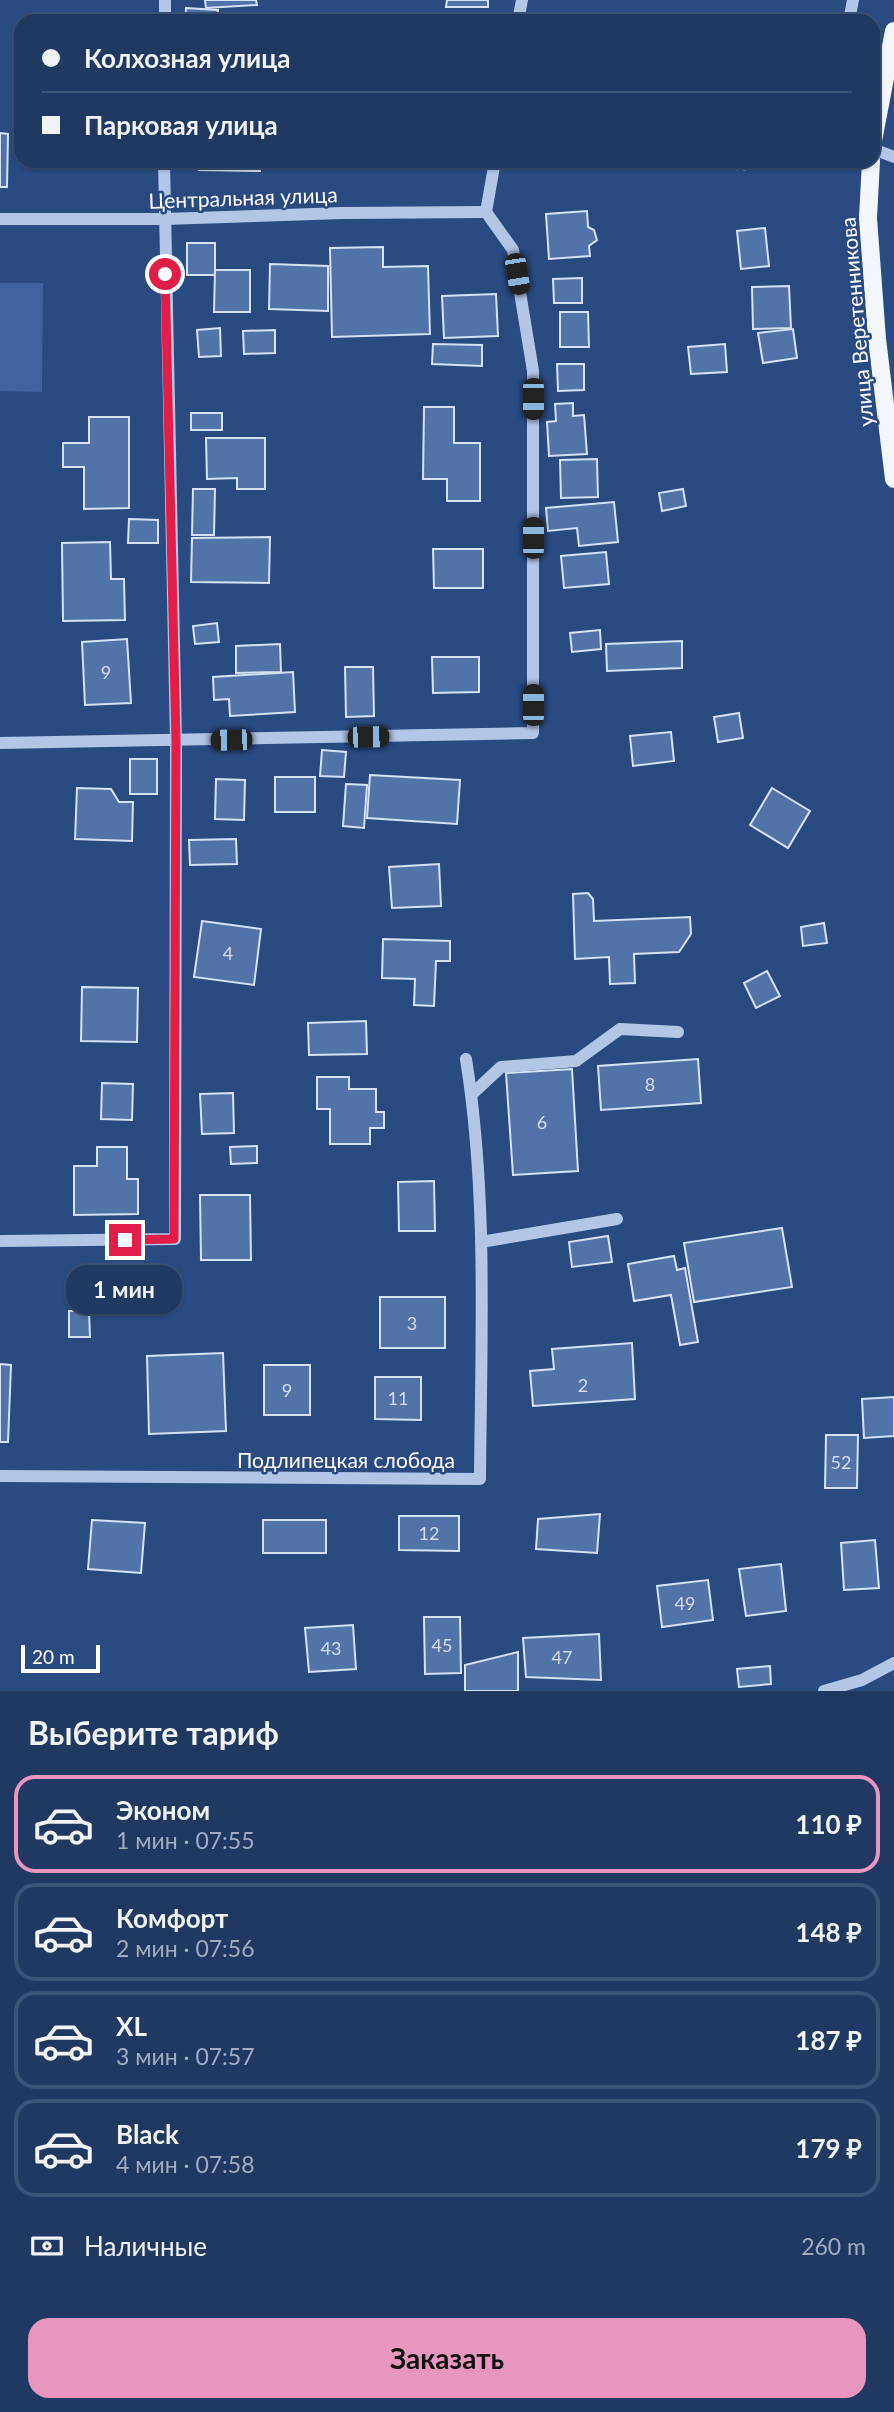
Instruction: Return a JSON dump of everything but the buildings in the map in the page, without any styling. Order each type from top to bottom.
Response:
[{"type":"main road","points":[[880,104],[894,31]]},
{"type":"main road","name":"улица Веретенникова","points":[[871,168],[868,219],[877,339],[894,479]]},
{"type":"street","points":[[0,1241],[174,1239],[176,741],[164,168]]},
{"type":"street","points":[[0,743],[533,733],[533,371],[513,250],[486,212],[494,168]]},
{"type":"street","name":"Центральная улица","points":[[0,219],[164,219],[342,213],[486,212]]},
{"type":"street","points":[[472,1094],[501,1067],[576,1061],[620,1029],[678,1032]]},
{"type":"street","name":"Подлипецкая слобода","points":[[0,1476],[480,1479],[481,1242],[472,1094],[466,1059]]},
{"type":"street","points":[[481,1242],[617,1219]]},
{"type":"street","points":[[824,1691],[862,1680],[894,1663]]},
{"type":"shaded area","points":[[0,283],[43,283],[42,392],[0,391]]},
{"type":"route","points":[[125,1240],[174,1239],[176,741],[165,274]]}]
